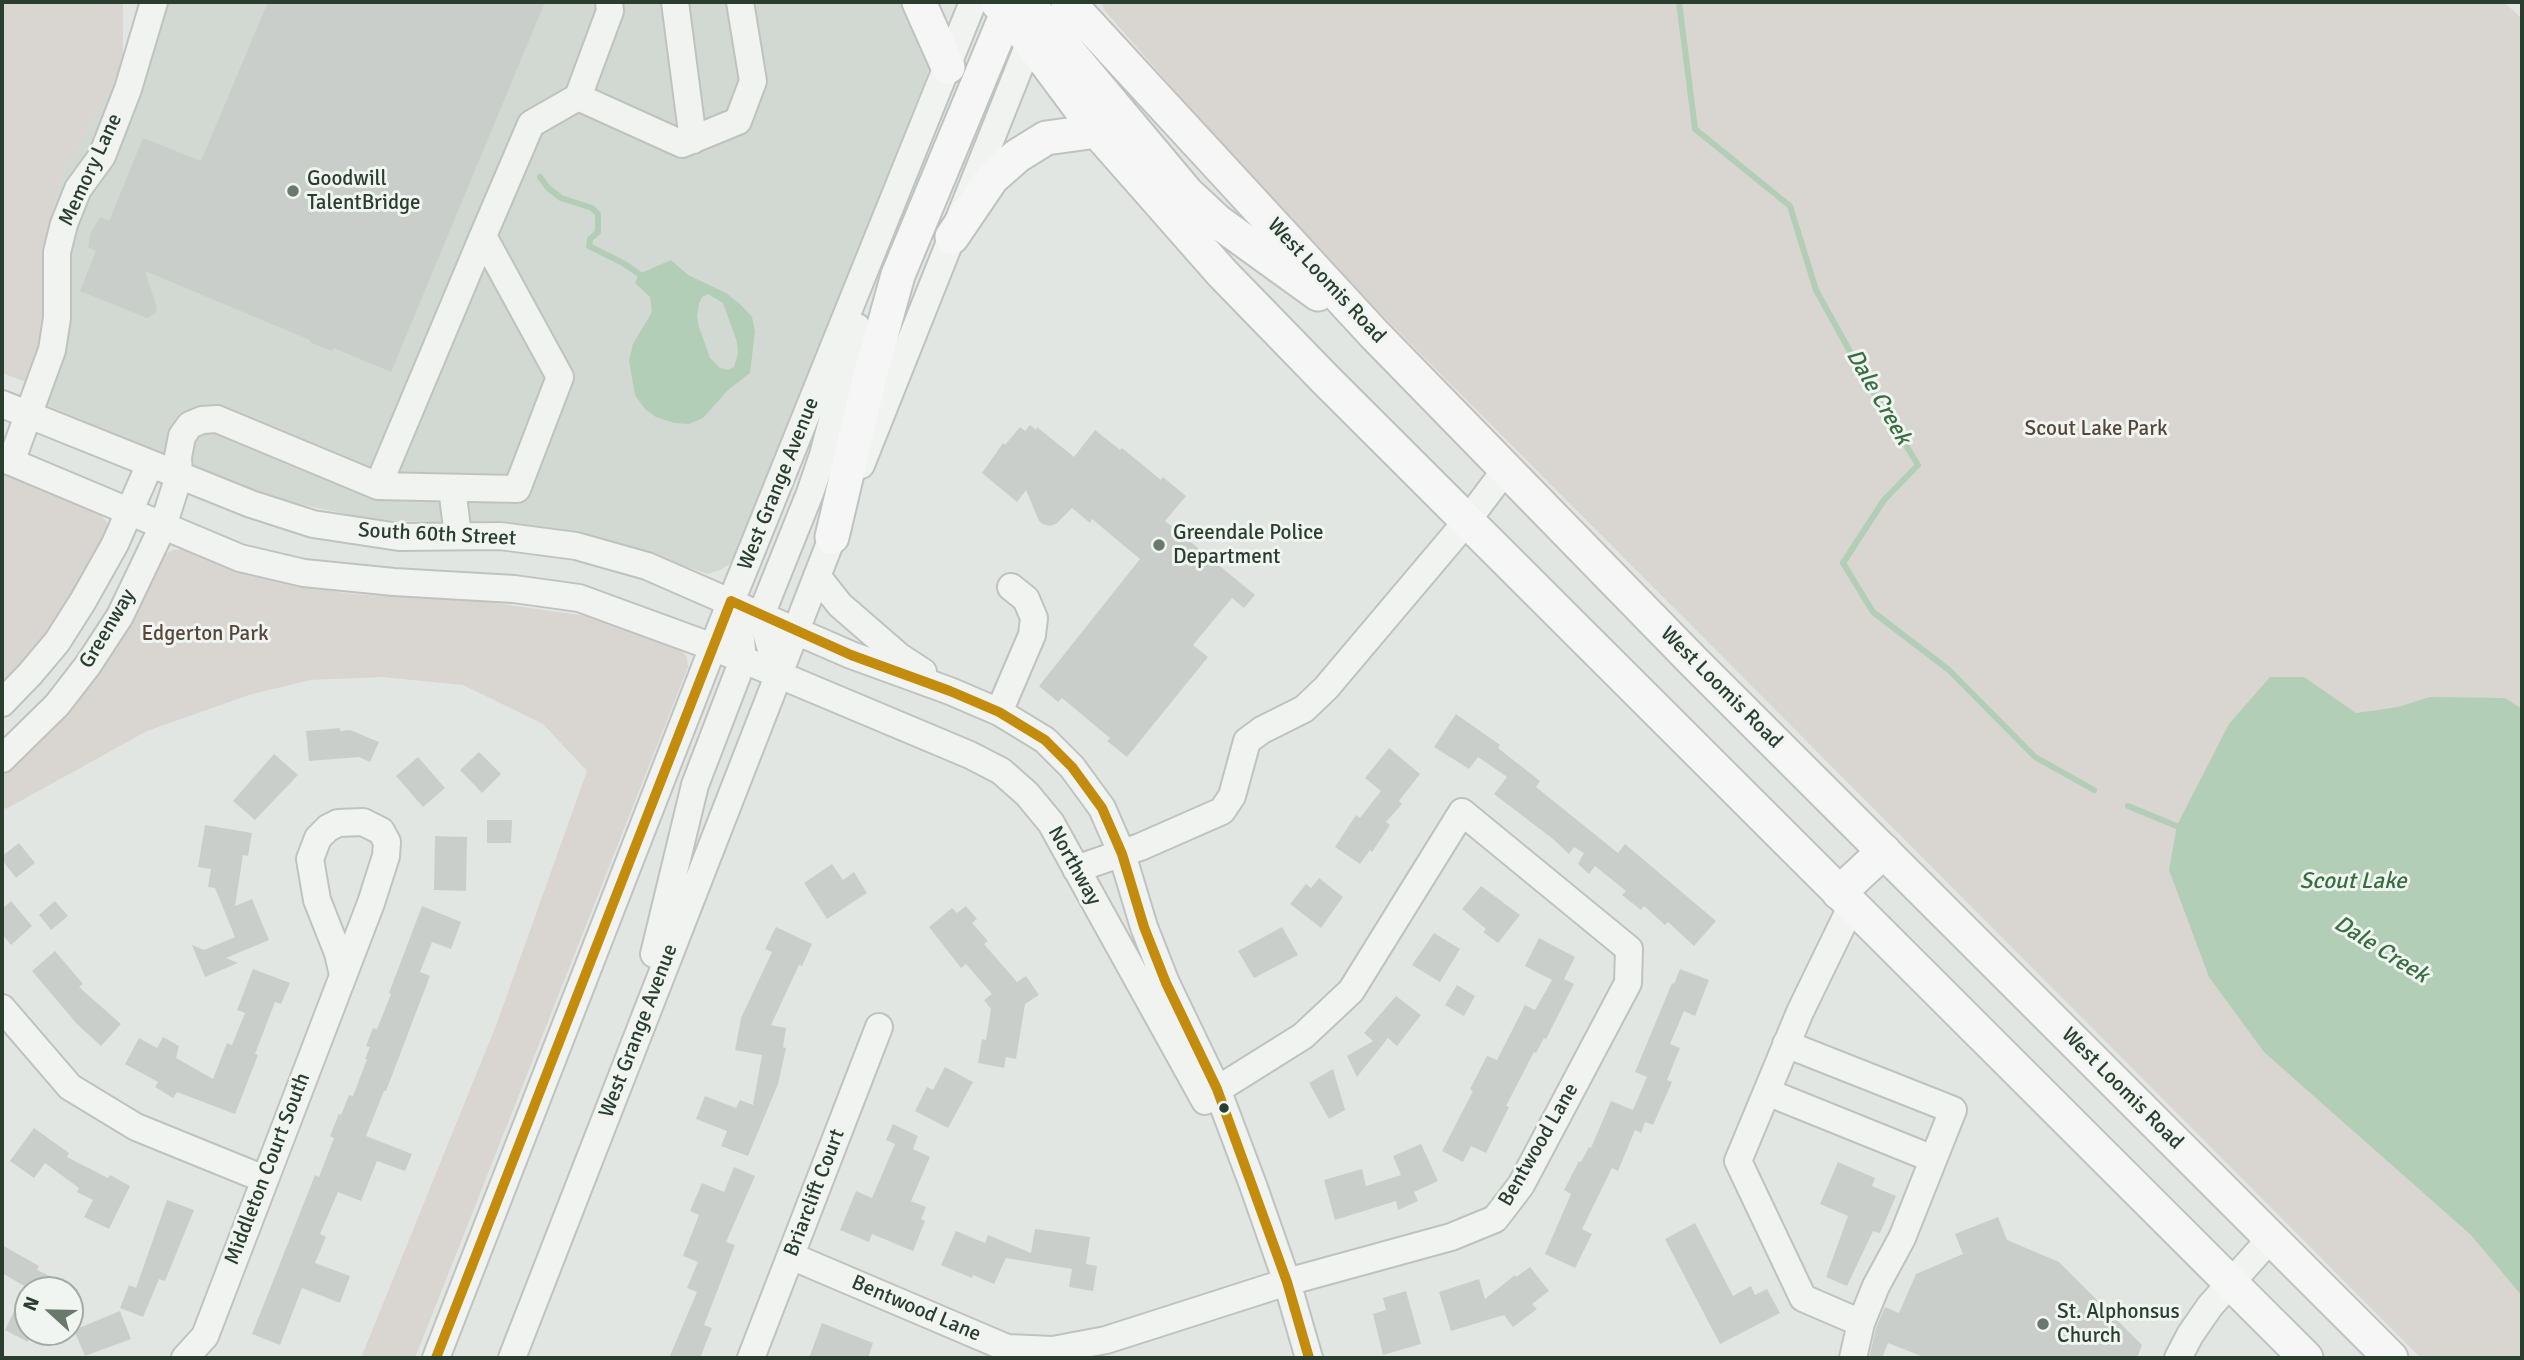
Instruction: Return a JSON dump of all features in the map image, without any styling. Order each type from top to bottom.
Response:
[{"type":"main road","points":[[919,2],[948,67]]},
{"type":"main road","points":[[1028,9],[1097,131],[1222,273],[2306,1358]]},
{"type":"main road","points":[[832,537],[898,275],[1028,9]]},
{"type":"main road","name":"West Loomis Road","points":[[1028,9],[1187,193],[1217,221],[1374,334],[1694,662],[2391,1358]]},
{"type":"main road","points":[[952,237],[992,178],[1017,156],[1046,138],[1097,131]]},
{"type":"main road","points":[[1845,899],[1884,851]]},
{"type":"street","name":"Memory Lane","points":[[6,460],[30,415],[52,350],[57,318],[57,253],[64,224],[78,189],[102,156],[128,89],[154,2]]},
{"type":"street","points":[[482,236],[560,377],[517,489],[378,486],[482,236],[531,124],[578,97],[610,11],[610,2]]},
{"type":"street","points":[[676,2],[693,140]]},
{"type":"street","points":[[578,97],[682,144],[738,121],[753,81],[740,2]]},
{"type":"street","name":"West Grange Avenue","points":[[436,1358],[731,601],[973,2]]},
{"type":"street","name":"West Grange Avenue","points":[[512,1358],[794,631],[952,237],[1028,9]]},
{"type":"street","points":[[778,674],[761,615],[823,454],[880,236]]},
{"type":"street","name":"South 60th Street","points":[[2,404],[251,504],[313,524],[399,537],[500,536],[576,545],[647,566],[794,631]]},
{"type":"street","name":"Greenway","points":[[2,759],[57,705],[88,665],[120,616],[163,526],[179,476],[178,457],[182,436],[190,425],[202,420],[217,419],[378,486]]},
{"type":"street","points":[[6,460],[240,558],[304,573],[394,582],[514,589],[579,598],[778,674]]},
{"type":"street","name":"Greenway","points":[[2,702],[57,642],[115,544],[150,464]]},
{"type":"street","points":[[1076,869],[1122,854],[1222,811],[1232,796],[1247,741],[1262,730],[1304,709],[1326,688],[1467,521],[1506,469]]},
{"type":"street","points":[[452,488],[458,536]]},
{"type":"street","points":[[817,576],[840,605],[900,657],[950,691]]},
{"type":"street","points":[[999,712],[1032,635],[1034,618],[1026,599],[1011,587]]},
{"type":"street","points":[[632,1048],[695,785],[743,660],[731,601]]},
{"type":"street","name":"Northway","points":[[794,631],[999,712],[1045,740],[1072,767],[1102,808],[1122,854],[1144,927],[1210,1094],[1253,1185],[1287,1282],[1309,1358]]},
{"type":"street","name":"Northway","points":[[778,674],[970,755],[1001,771],[1027,794],[1051,822],[1076,869],[1210,1094]]},
{"type":"street","name":"Bentwood Lane","points":[[791,1256],[1007,1348],[1109,1349],[1287,1282],[1451,1237],[1495,1219],[1521,1185],[1628,983],[1629,949],[1461,813],[1350,991],[1303,1036],[1210,1094]]},
{"type":"street","name":"Middleton Court South","points":[[185,1358],[205,1336],[343,975],[386,856],[387,842],[381,831],[363,822],[338,823],[328,828],[318,838],[310,859],[310,873],[317,900],[338,953],[343,975]]},
{"type":"street","points":[[1845,899],[1738,1161],[1803,1298],[1861,1323]]},
{"type":"street","points":[[2,1008],[70,1087],[136,1127],[264,1179]]},
{"type":"street","name":"Briarclift Court","points":[[751,1358],[880,1027]]},
{"type":"street","points":[[1786,1044],[1953,1110],[1902,1238],[1876,1286],[1861,1323],[1853,1358]]},
{"type":"street","points":[[1767,1092],[1933,1159]]},
{"type":"street","points":[[2181,1357],[2190,1335],[2210,1306],[2271,1238]]},
{"type":"shaded area","points":[[138,2],[910,2],[931,65],[733,562],[708,574],[627,547],[488,524],[373,520],[272,498],[27,397],[45,333],[42,254],[62,175],[123,64]]},
{"type":"green space","points":[[2,2],[123,2],[123,64],[62,175],[42,254],[45,333],[31,384],[2,373]]},
{"type":"green space","name":"Scout Lake Park","points":[[1100,2],[2504,2],[2522,19],[2522,1358],[2421,1358],[1375,308],[1198,117]]},
{"type":"green space","points":[[2,473],[101,515],[109,525],[106,540],[50,631],[2,687]]},
{"type":"green space","name":"Edgerton Park","points":[[185,549],[283,583],[352,594],[488,602],[586,616],[680,649],[687,657],[688,667],[415,1358],[361,1358],[497,1023],[587,771],[543,724],[463,685],[382,677],[310,680],[249,695],[147,731],[6,809],[2,804],[2,774],[55,723],[113,647],[165,554]]},
{"type":"water","points":[[671,260],[688,275],[726,293],[752,317],[755,331],[750,373],[728,390],[703,418],[689,424],[656,417],[645,409],[635,395],[629,361],[633,344],[652,312],[650,297],[635,283],[639,274]],"holes":[[[708,294],[723,303],[737,342],[738,353],[734,367],[728,370],[720,368],[710,358],[697,316],[702,297]]]},
{"type":"water","name":"Scout Lake","points":[[2270,677],[2304,677],[2356,713],[2398,707],[2430,697],[2505,698],[2522,709],[2522,1296],[2471,1235],[2264,1052],[2209,977],[2169,870],[2177,825],[2229,724]]},
{"type":"building","name":"Goodwill TalentBridge","points":[[268,2],[545,2],[391,372],[334,348],[332,351],[312,343],[145,271],[157,308],[156,313],[147,318],[80,291],[96,251],[88,247],[91,232],[100,217],[109,221],[143,138],[201,161]]},
{"type":"building","points":[[1030,425],[1036,430],[1037,427],[1074,457],[1095,430],[1161,480],[1163,477],[1186,496],[1165,521],[1255,595],[1244,608],[1232,598],[1193,645],[1208,657],[1127,757],[1107,741],[1110,738],[1062,698],[1058,702],[1039,686],[1140,559],[1092,519],[1090,523],[1072,508],[1056,524],[1043,524],[1039,521],[1026,490],[1017,502],[982,473],[1003,443],[1005,445],[1020,427],[1025,431]]},
{"type":"building","points":[[1456,714],[1500,745],[1498,748],[1540,781],[1536,787],[1618,853],[1625,844],[1716,921],[1694,946],[1668,922],[1665,925],[1644,906],[1641,910],[1622,895],[1626,891],[1595,866],[1589,874],[1578,864],[1584,853],[1574,847],[1569,854],[1494,794],[1507,777],[1478,757],[1469,769],[1434,747]]},
{"type":"building","points":[[340,728],[340,731],[350,730],[379,742],[370,762],[359,757],[309,761],[306,731]]},
{"type":"building","points":[[1389,748],[1420,774],[1399,801],[1402,804],[1386,822],[1390,825],[1372,852],[1370,850],[1360,864],[1335,847],[1356,815],[1360,818],[1381,791],[1365,778]]},
{"type":"building","points":[[479,752],[501,774],[482,793],[460,770]]},
{"type":"building","points":[[274,754],[298,775],[255,820],[233,801]]},
{"type":"building","points":[[418,757],[445,788],[423,807],[396,776]]},
{"type":"building","points":[[487,820],[512,820],[511,843],[487,843]]},
{"type":"building","points":[[205,825],[252,833],[248,856],[243,855],[235,906],[252,899],[269,940],[226,958],[238,963],[205,977],[192,945],[204,950],[235,937],[215,888],[208,887],[211,869],[198,867]]},
{"type":"building","points":[[435,836],[467,837],[466,891],[434,890]]},
{"type":"building","points":[[19,843],[35,863],[16,878],[2,860],[2,856]]},
{"type":"building","points":[[832,864],[843,880],[854,872],[867,893],[827,919],[804,883]]},
{"type":"building","points":[[1319,878],[1343,897],[1321,928],[1290,904],[1306,884],[1311,888]]},
{"type":"building","points":[[1481,886],[1520,915],[1498,943],[1483,932],[1486,929],[1462,909]]},
{"type":"building","points":[[11,901],[32,926],[11,945],[2,934],[2,909]]},
{"type":"building","points":[[55,901],[68,916],[51,930],[39,915]]},
{"type":"building","points":[[422,906],[461,922],[451,949],[432,942],[420,972],[430,976],[366,1136],[412,1154],[405,1171],[377,1161],[361,1201],[338,1192],[320,1234],[326,1237],[315,1263],[350,1276],[340,1303],[302,1288],[280,1345],[252,1334],[315,1175],[319,1177],[334,1138],[330,1136],[339,1114],[341,1115],[349,1095],[353,1096],[367,1059],[370,1047],[366,1046],[373,1028],[377,1029],[391,994],[389,993]]},
{"type":"building","points":[[966,906],[977,919],[972,923],[988,941],[984,944],[1017,982],[1026,976],[1039,995],[1025,1004],[1016,1059],[1006,1057],[1004,1068],[978,1063],[982,1039],[986,1040],[991,1009],[984,1000],[992,994],[966,964],[961,968],[929,927],[952,908],[957,913]]},
{"type":"building","points":[[776,927],[812,944],[802,966],[799,965],[771,1025],[786,1028],[783,1047],[786,1048],[778,1084],[748,1156],[721,1146],[727,1131],[696,1119],[705,1096],[736,1108],[740,1100],[753,1105],[762,1055],[735,1050],[741,1018],[772,952],[765,949]]},
{"type":"building","points":[[1282,927],[1298,955],[1254,978],[1238,951]]},
{"type":"building","points":[[1434,933],[1460,949],[1440,982],[1412,965]]},
{"type":"building","points":[[1539,938],[1575,957],[1564,979],[1574,984],[1546,1039],[1544,1038],[1536,1053],[1534,1052],[1506,1106],[1509,1107],[1486,1153],[1471,1146],[1463,1162],[1442,1151],[1473,1091],[1470,1089],[1487,1056],[1497,1060],[1525,1005],[1535,1010],[1552,980],[1525,966]]},
{"type":"building","points":[[55,951],[83,984],[79,987],[121,1024],[101,1046],[77,1024],[32,971]]},
{"type":"building","points":[[253,969],[290,983],[281,1004],[275,1002],[235,1114],[177,1092],[173,1098],[155,1087],[158,1082],[125,1064],[139,1038],[157,1048],[163,1037],[179,1046],[176,1058],[213,1079],[227,1043],[232,1045],[245,1013],[237,1010]]},
{"type":"building","points":[[1680,969],[1709,980],[1695,1016],[1684,1011],[1670,1044],[1680,1048],[1667,1080],[1672,1082],[1653,1125],[1645,1122],[1641,1133],[1635,1130],[1618,1171],[1612,1168],[1582,1229],[1592,1234],[1575,1268],[1545,1254],[1571,1194],[1564,1190],[1579,1161],[1581,1162],[1589,1147],[1591,1148],[1611,1101],[1633,1110],[1647,1077],[1635,1072]]},
{"type":"building","points":[[1457,985],[1475,996],[1464,1016],[1445,1005]]},
{"type":"building","points":[[1396,996],[1421,1015],[1397,1046],[1388,1038],[1357,1077],[1347,1056],[1373,1041],[1364,1033]]},
{"type":"building","points":[[945,1067],[973,1082],[948,1128],[915,1111],[927,1087],[933,1090]]},
{"type":"building","points":[[1333,1069],[1345,1110],[1329,1119],[1309,1083]]},
{"type":"building","points":[[893,1124],[918,1136],[913,1149],[930,1157],[911,1201],[926,1207],[921,1219],[925,1221],[913,1251],[872,1234],[869,1242],[840,1230],[856,1191],[872,1198],[895,1144],[886,1140]]},
{"type":"building","points":[[34,1128],[69,1153],[67,1157],[130,1186],[109,1229],[84,1217],[93,1200],[77,1192],[79,1188],[45,1163],[34,1178],[10,1161]]},
{"type":"building","points":[[1421,1144],[1438,1181],[1414,1192],[1418,1201],[1398,1210],[1396,1201],[1335,1220],[1324,1180],[1362,1169],[1366,1186],[1401,1175],[1393,1156]]},
{"type":"building","points":[[1838,1162],[1875,1178],[1872,1186],[1896,1196],[1881,1231],[1873,1231],[1847,1286],[1826,1277],[1848,1216],[1820,1204]]},
{"type":"building","points":[[734,1167],[755,1176],[726,1242],[735,1245],[704,1325],[712,1328],[700,1358],[669,1358],[697,1292],[687,1288],[698,1262],[683,1256],[699,1215],[690,1211],[702,1183],[724,1192]]},
{"type":"building","points":[[167,1200],[194,1210],[165,1281],[159,1279],[143,1317],[120,1308],[129,1285],[136,1288]]},
{"type":"building","points":[[1998,1217],[2007,1240],[2059,1262],[2142,1345],[2137,1358],[1926,1358],[1888,1343],[1882,1358],[1869,1358],[1876,1328],[1885,1307],[1899,1313],[1916,1274],[1963,1254],[1955,1234]]},
{"type":"building","points":[[1695,1223],[1733,1296],[1751,1286],[1755,1295],[1767,1289],[1780,1313],[1720,1344],[1665,1239]]},
{"type":"building","points":[[1035,1229],[1090,1237],[1086,1264],[1097,1266],[1093,1291],[1069,1287],[1072,1269],[1006,1258],[994,1284],[941,1265],[956,1231],[985,1243],[988,1235],[1031,1253]]},
{"type":"building","points":[[2,1245],[39,1266],[37,1270],[50,1276],[14,1276],[14,1280],[2,1273]]},
{"type":"building","points":[[1530,1267],[1549,1291],[1532,1304],[1537,1309],[1513,1327],[1504,1315],[1451,1331],[1439,1292],[1479,1279],[1485,1299],[1515,1275],[1516,1277]]},
{"type":"building","points":[[1406,1291],[1421,1344],[1383,1355],[1373,1314],[1386,1310],[1383,1298]]},
{"type":"building","points":[[120,1311],[131,1339],[85,1356],[81,1346],[84,1346],[84,1326]]},
{"type":"building","points":[[14,1312],[14,1335],[5,1330]]},
{"type":"building","points":[[822,1323],[873,1343],[868,1358],[809,1358]]},
{"type":"waterway","name":"Dale Creek","points":[[1679,2],[1695,129],[1790,206],[1816,290],[1864,377],[1918,465],[1884,500],[1843,563],[1873,612],[1949,670],[2035,757],[2094,790]]},
{"type":"waterway","points":[[540,177],[548,188],[561,198],[592,208],[598,214],[598,232],[590,239],[589,246],[639,274]]},
{"type":"waterway","name":"Dale Creek","points":[[2128,806],[2184,829]]},
{"type":"transit line","points":[[436,1358],[731,601],[851,655],[999,712],[1045,740],[1072,767],[1102,808],[1122,854],[1144,927],[1166,983],[1217,1089],[1287,1282],[1309,1358]]},
{"type":"place","name":"Goodwill TalentBridge","points":[[293,191]]},
{"type":"place","name":"Greendale Police Department","points":[[1159,545]]},
{"type":"place","name":"St. Alphonsus Church","points":[[2043,1324]]}]
